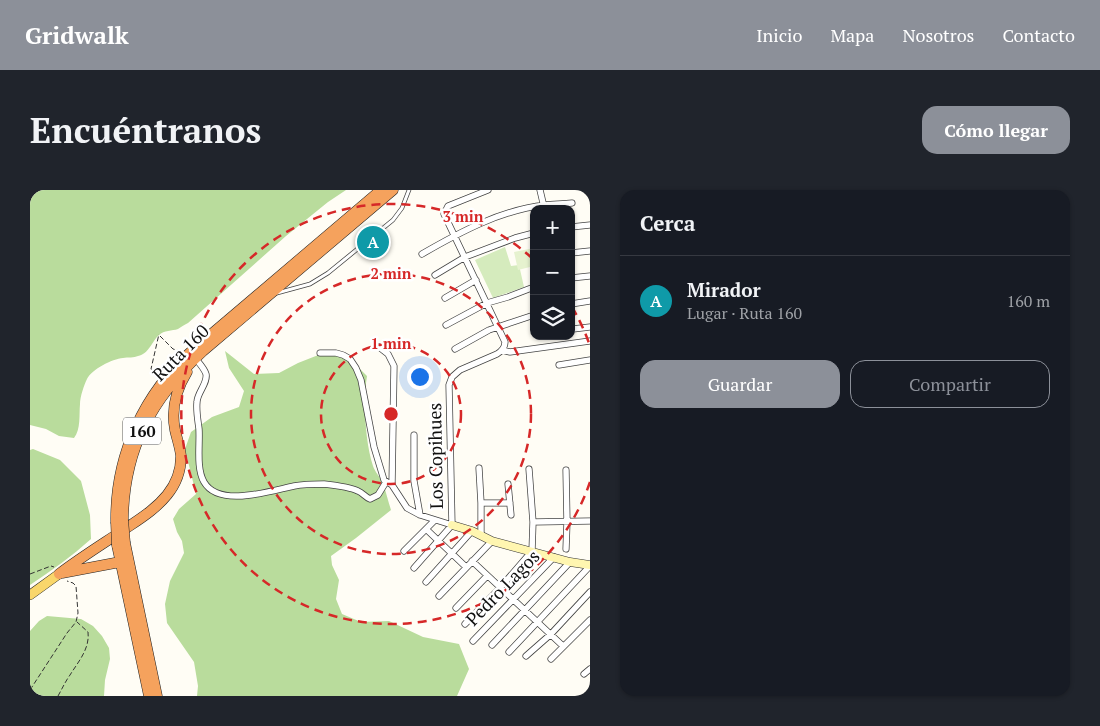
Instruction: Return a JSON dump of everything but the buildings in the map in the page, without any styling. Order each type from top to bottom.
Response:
[{"type":"highway","name":"Ruta 160","points":[[149,696],[120,562],[121,544],[116,502],[118,481],[126,449],[140,417],[162,382],[188,354],[381,190]]},
{"type":"highway","name":"Ruta 160","points":[[119,521],[128,471],[134,452],[151,412],[164,392],[195,358],[393,190]]},
{"type":"highway","points":[[62,572],[142,517],[162,501],[171,490],[178,477],[180,464],[179,446],[174,425],[175,401],[179,386],[195,358]]},
{"type":"highway","name":"Ruta 160","points":[[121,544],[157,696]]},
{"type":"highway","points":[[62,572],[120,562]]},
{"type":"main road","points":[[30,595],[62,572]]},
{"type":"street","points":[[488,190],[448,206],[444,214],[505,342],[502,350],[510,352],[590,341]]},
{"type":"street","points":[[540,190],[544,205]]},
{"type":"street","points":[[558,205],[572,203]]},
{"type":"street","points":[[422,254],[473,226],[498,217],[530,210]]},
{"type":"street","points":[[575,227],[590,226]]},
{"type":"street","points":[[435,275],[465,257],[530,234]]},
{"type":"street","points":[[575,253],[590,251]]},
{"type":"street","points":[[575,278],[590,276]]},
{"type":"street","points":[[445,298],[476,280]]},
{"type":"street","points":[[446,325],[487,303],[530,289]]},
{"type":"street","points":[[575,303],[590,301]]},
{"type":"street","points":[[455,349],[489,330],[530,316]]},
{"type":"street","points":[[575,329],[590,327]]},
{"type":"street","points":[[195,358],[206,375],[206,380],[197,402],[201,475],[212,490],[225,495],[237,496],[296,486],[324,484],[358,491],[370,499],[378,495],[389,483],[394,366],[388,354],[379,346]]},
{"type":"street","name":"Los Copihues","points":[[452,525],[449,385],[452,377],[460,370],[502,350]]},
{"type":"street","points":[[320,354],[336,353],[343,355],[350,359],[356,368],[361,380],[374,447],[382,476],[407,508],[435,520],[472,531],[492,541],[590,566]]},
{"type":"street","points":[[559,365],[590,360]]},
{"type":"street","points":[[414,435],[414,481],[420,514]]},
{"type":"street","points":[[479,468],[481,535]]},
{"type":"street","points":[[465,624],[532,551],[533,522],[529,468]]},
{"type":"street","points":[[566,470],[566,549]]},
{"type":"street","points":[[508,484],[511,515]]},
{"type":"street","points":[[481,503],[510,503]]},
{"type":"street","points":[[404,551],[435,520]]},
{"type":"street","points":[[533,522],[590,521]]},
{"type":"street","points":[[414,568],[452,525]]},
{"type":"street","points":[[426,529],[466,567]]},
{"type":"street","points":[[426,582],[472,531]]},
{"type":"street","points":[[439,596],[492,541]]},
{"type":"street","name":"Pedro Lagos","points":[[473,640],[554,557]]},
{"type":"street","points":[[472,561],[563,646]]},
{"type":"street","points":[[492,645],[570,562]]},
{"type":"street","points":[[509,652],[590,566]]},
{"type":"street","points":[[456,608],[488,576]]},
{"type":"street","points":[[526,656],[551,634],[590,592]]},
{"type":"street","points":[[551,658],[590,620]]},
{"type":"street","points":[[584,674],[590,669]]},
{"type":"lane","points":[[266,298],[310,284],[328,273],[393,220],[402,208],[409,190]]},
{"type":"path","points":[[162,382],[151,369],[159,334],[172,348],[184,351]]},
{"type":"path","points":[[30,574],[51,566],[62,572],[64,580],[76,586],[78,612],[76,622],[30,690]]},
{"type":"path","points":[[58,696],[81,660],[89,637],[88,632],[76,622]]},
{"type":"green space","points":[[30,190],[346,190],[286,236],[188,323],[178,329],[161,333],[142,355],[113,360],[93,372],[87,379],[82,391],[79,426],[74,438],[59,436],[46,429],[30,425]]},
{"type":"green space","points":[[505,247],[511,266],[519,265],[524,287],[493,298],[475,260]]},
{"type":"green space","points":[[530,249],[530,267],[518,270],[514,252]]},
{"type":"green space","points":[[331,350],[352,361],[367,376],[365,409],[368,445],[373,466],[383,483],[391,510],[331,556],[332,565],[339,580],[336,599],[342,614],[361,622],[389,621],[423,637],[459,644],[469,669],[457,696],[197,696],[198,686],[194,662],[167,623],[165,604],[170,581],[184,553],[182,541],[173,519],[179,509],[196,494],[185,449],[191,432],[212,417],[239,407],[244,391],[229,368],[225,351],[254,374],[279,373]]},
{"type":"green space","points":[[33,449],[60,460],[81,481],[90,515],[91,539],[30,585],[30,450]]},
{"type":"green space","points":[[47,616],[81,619],[93,626],[102,636],[109,648],[110,659],[105,680],[104,696],[30,696],[30,631],[39,621]]},
{"type":"place","name":"Mirador","points":[[373,242]]}]
